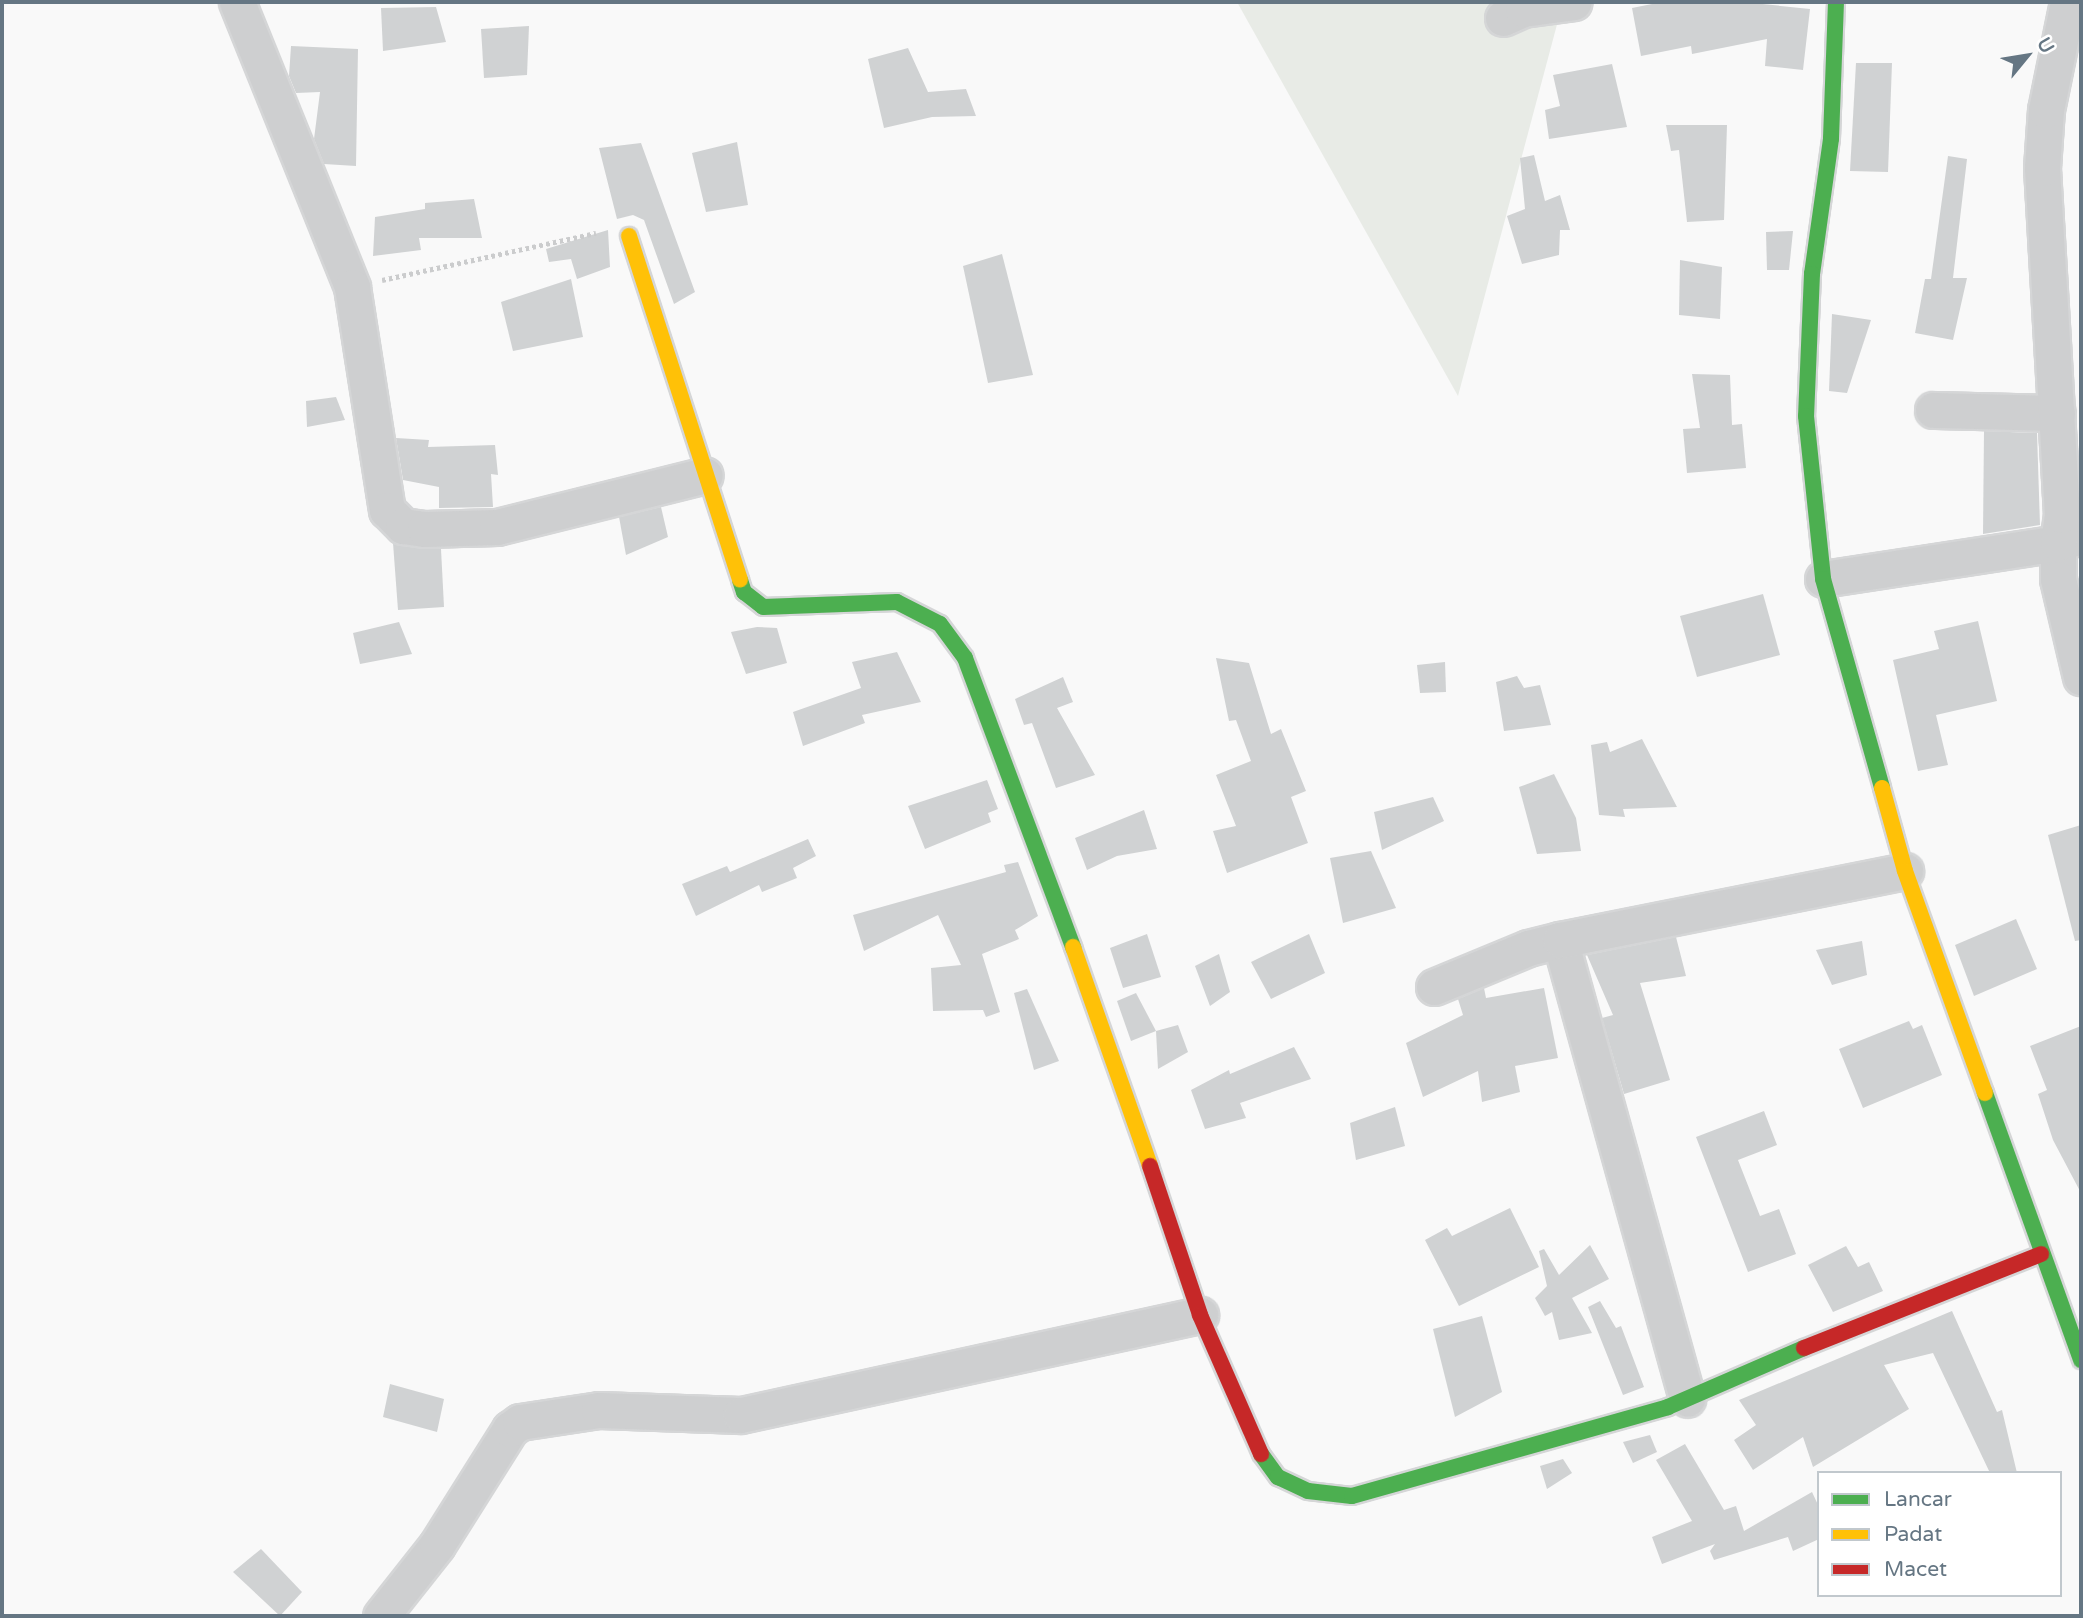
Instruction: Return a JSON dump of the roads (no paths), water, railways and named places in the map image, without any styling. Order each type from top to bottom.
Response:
[{"type":"street","points":[[237,2],[352,287],[387,510],[403,526],[497,527],[705,475]]},
{"type":"street","points":[[1503,18],[1523,9],[1574,2]]},
{"type":"street","points":[[1836,2],[1831,139],[1812,274],[1806,416],[1823,579],[1905,871],[2081,1360]]},
{"type":"street","points":[[2068,2],[2046,110],[2042,168],[2062,515],[2070,540],[2065,623],[2081,677]]},
{"type":"street","points":[[629,236],[738,581],[752,602],[763,607],[897,602],[920,610],[940,624],[965,658],[1108,1040],[1200,1315],[1257,1448],[1278,1477],[1308,1491],[1352,1496],[1687,1399],[1866,1321],[2041,1254]]},
{"type":"street","points":[[1934,410],[2057,412]]},
{"type":"street","points":[[1823,579],[2070,540]]},
{"type":"street","points":[[1434,987],[1528,948],[1560,940],[1905,871]]},
{"type":"street","points":[[1560,940],[1687,1399]]},
{"type":"street","points":[[382,1616],[437,1545],[510,1429],[520,1422],[610,1410],[741,1415],[1200,1315]]}]
